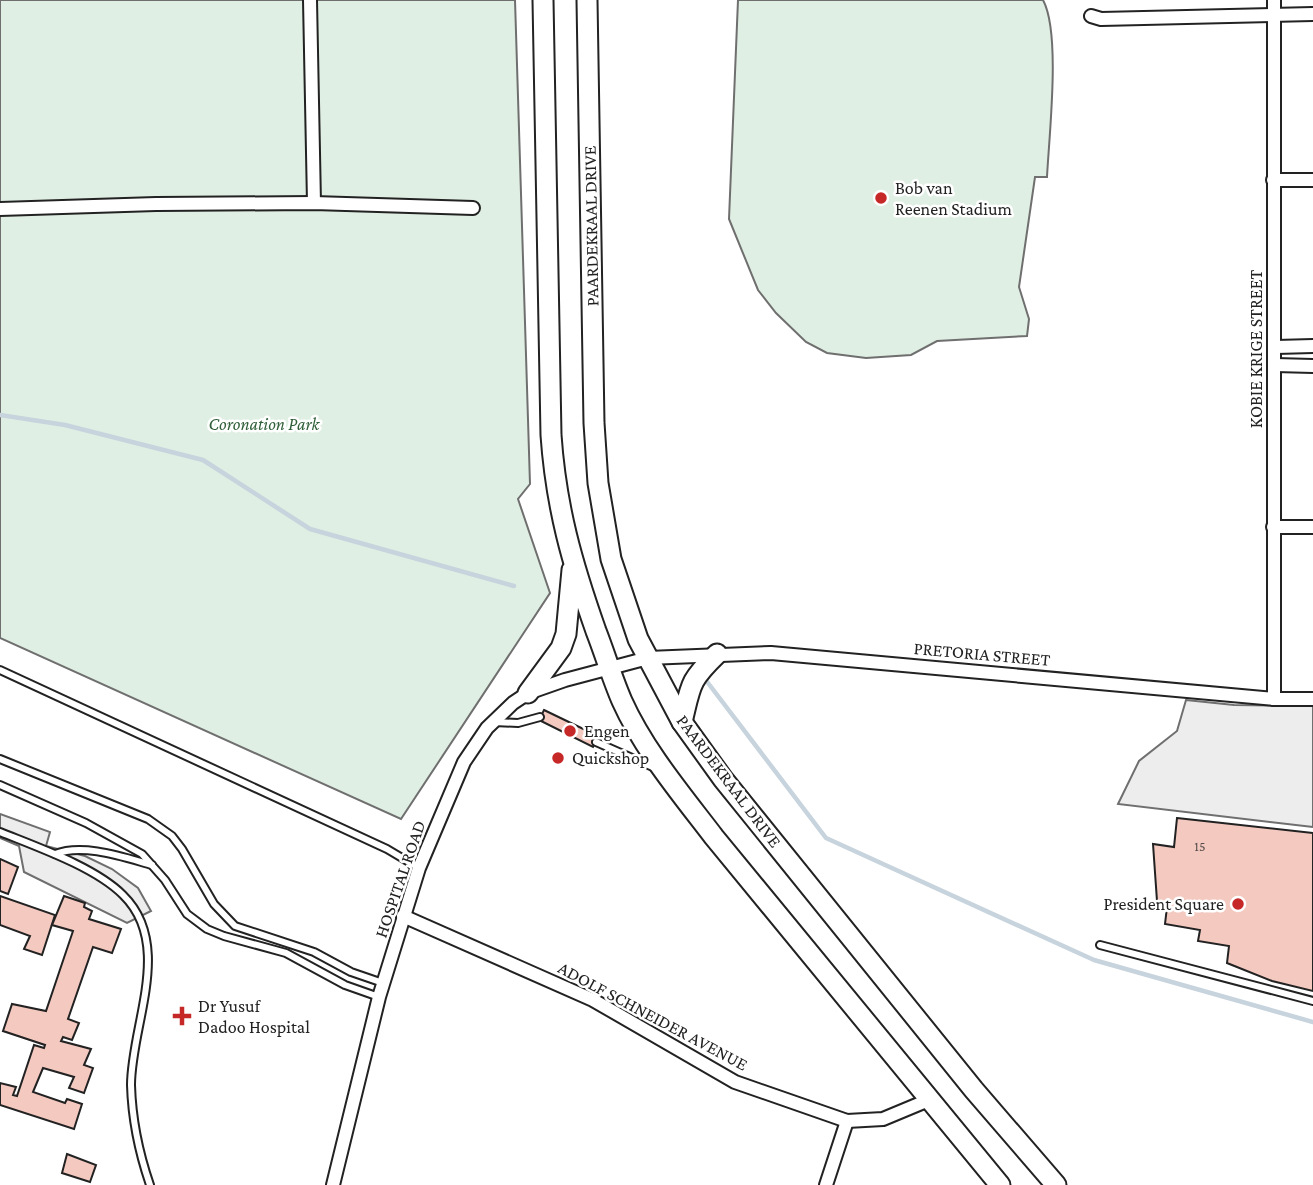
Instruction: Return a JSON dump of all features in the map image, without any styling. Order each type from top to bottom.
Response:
[{"type":"main road","points":[[543,0],[551,435],[557,496],[573,564],[622,702],[667,773],[714,837],[1000,1185]]},
{"type":"main road","name":"PAARDEKRAAL DRIVE","points":[[587,0],[594,409],[598,483],[611,559],[638,639],[682,722],[723,779],[974,1090],[1056,1185]]},
{"type":"main road","points":[[527,693],[561,648],[566,634],[573,564]]},
{"type":"main road","points":[[682,722],[689,688],[694,678],[717,654]]},
{"type":"street","points":[[310,0],[314,204]]},
{"type":"street","name":"KOBIE KRIGE STREET","points":[[1274,0],[1274,699]]},
{"type":"street","points":[[1091,16],[1101,19],[1313,15]]},
{"type":"street","points":[[1273,180],[1313,180]]},
{"type":"street","points":[[0,209],[156,204],[473,208]]},
{"type":"street","points":[[1276,347],[1313,346]]},
{"type":"street","points":[[1275,365],[1313,366]]},
{"type":"street","points":[[1273,527],[1313,527]]},
{"type":"street","name":"PRETORIA STREET","points":[[610,668],[648,658],[771,653],[1274,699],[1313,699]]},
{"type":"street","name":"HOSPITAL ROAD","points":[[333,1185],[379,997],[403,916],[419,868],[464,762],[493,722],[527,693],[610,668]]},
{"type":"street","name":"ADOLF SCHNEIDER AVENUE","points":[[403,916],[593,1000],[735,1082],[847,1121],[883,1119],[931,1100]]},
{"type":"street","points":[[826,1185],[847,1121]]},
{"type":"lane","points":[[0,670],[387,849],[419,868]]},
{"type":"lane","points":[[493,722],[518,723],[540,717]]},
{"type":"lane","points":[[596,742],[667,773]]},
{"type":"lane","points":[[0,760],[148,820],[163,829],[182,849],[214,904],[235,926],[314,952],[351,972],[383,983]]},
{"type":"lane","points":[[0,785],[121,841],[142,854],[154,866],[187,914],[207,929],[286,953],[345,985],[379,997]]},
{"type":"lane","points":[[0,832],[55,854],[109,883],[135,909],[145,932],[148,961],[134,1046],[131,1085],[140,1155],[150,1185]]},
{"type":"lane","points":[[55,854],[63,851],[84,851],[154,866]]},
{"type":"lane","points":[[1100,945],[1313,1001]]},
{"type":"green space","name":"Coronation Park","points":[[0,0],[515,0],[530,484],[518,499],[550,593],[401,819],[0,638]]},
{"type":"green space","name":"Bob van Reenen Stadium","points":[[738,0],[1043,0],[1052,36],[1051,112],[1047,177],[1035,177],[1019,287],[1029,319],[1027,336],[937,341],[911,355],[866,358],[827,353],[806,342],[776,313],[758,290],[729,219]]},
{"type":"shaded area","points":[[1186,700],[1234,705],[1313,706],[1313,827],[1118,804],[1139,761],[1177,731]]},
{"type":"shaded area","points":[[0,814],[50,832],[46,846],[85,856],[112,869],[138,888],[151,911],[127,923],[24,872],[19,846],[0,838]]},
{"type":"building","points":[[544,710],[598,736],[593,747],[539,720]]},
{"type":"building","name":"President Square","points":[[1177,818],[1313,833],[1313,991],[1272,981],[1227,963],[1229,946],[1198,941],[1200,930],[1165,924],[1167,907],[1157,901],[1153,844],[1174,847]]},
{"type":"building","points":[[0,859],[18,867],[8,894],[0,891]]},
{"type":"building","points":[[0,896],[55,915],[42,955],[24,949],[30,936],[0,925]]},
{"type":"building","points":[[64,896],[85,903],[84,907],[92,911],[89,919],[121,929],[112,953],[93,947],[68,1019],[79,1023],[72,1040],[63,1037],[61,1041],[91,1049],[84,1065],[93,1068],[84,1093],[69,1088],[74,1077],[43,1068],[33,1092],[65,1103],[67,1099],[82,1104],[74,1129],[0,1105],[0,1083],[16,1087],[13,1095],[17,1096],[34,1045],[44,1048],[45,1045],[3,1031],[12,1004],[46,1011],[73,931],[52,925]]},
{"type":"building","points":[[67,1154],[96,1165],[90,1182],[62,1173]]},
{"type":"waterway","points":[[0,415],[65,425],[203,460],[310,529],[514,586]]},
{"type":"waterway","points":[[705,679],[826,838],[1094,960],[1313,1022]]},
{"type":"place","name":"Bob van Reenen Stadium","points":[[881,198]]},
{"type":"place","name":"Engen","points":[[570,731]]},
{"type":"place","name":"Quickshop","points":[[558,758]]},
{"type":"place","name":"President Square","points":[[1238,904]]},
{"type":"place","name":"Dr Yusuf Dadoo Hospital","points":[[182,1016]]}]
